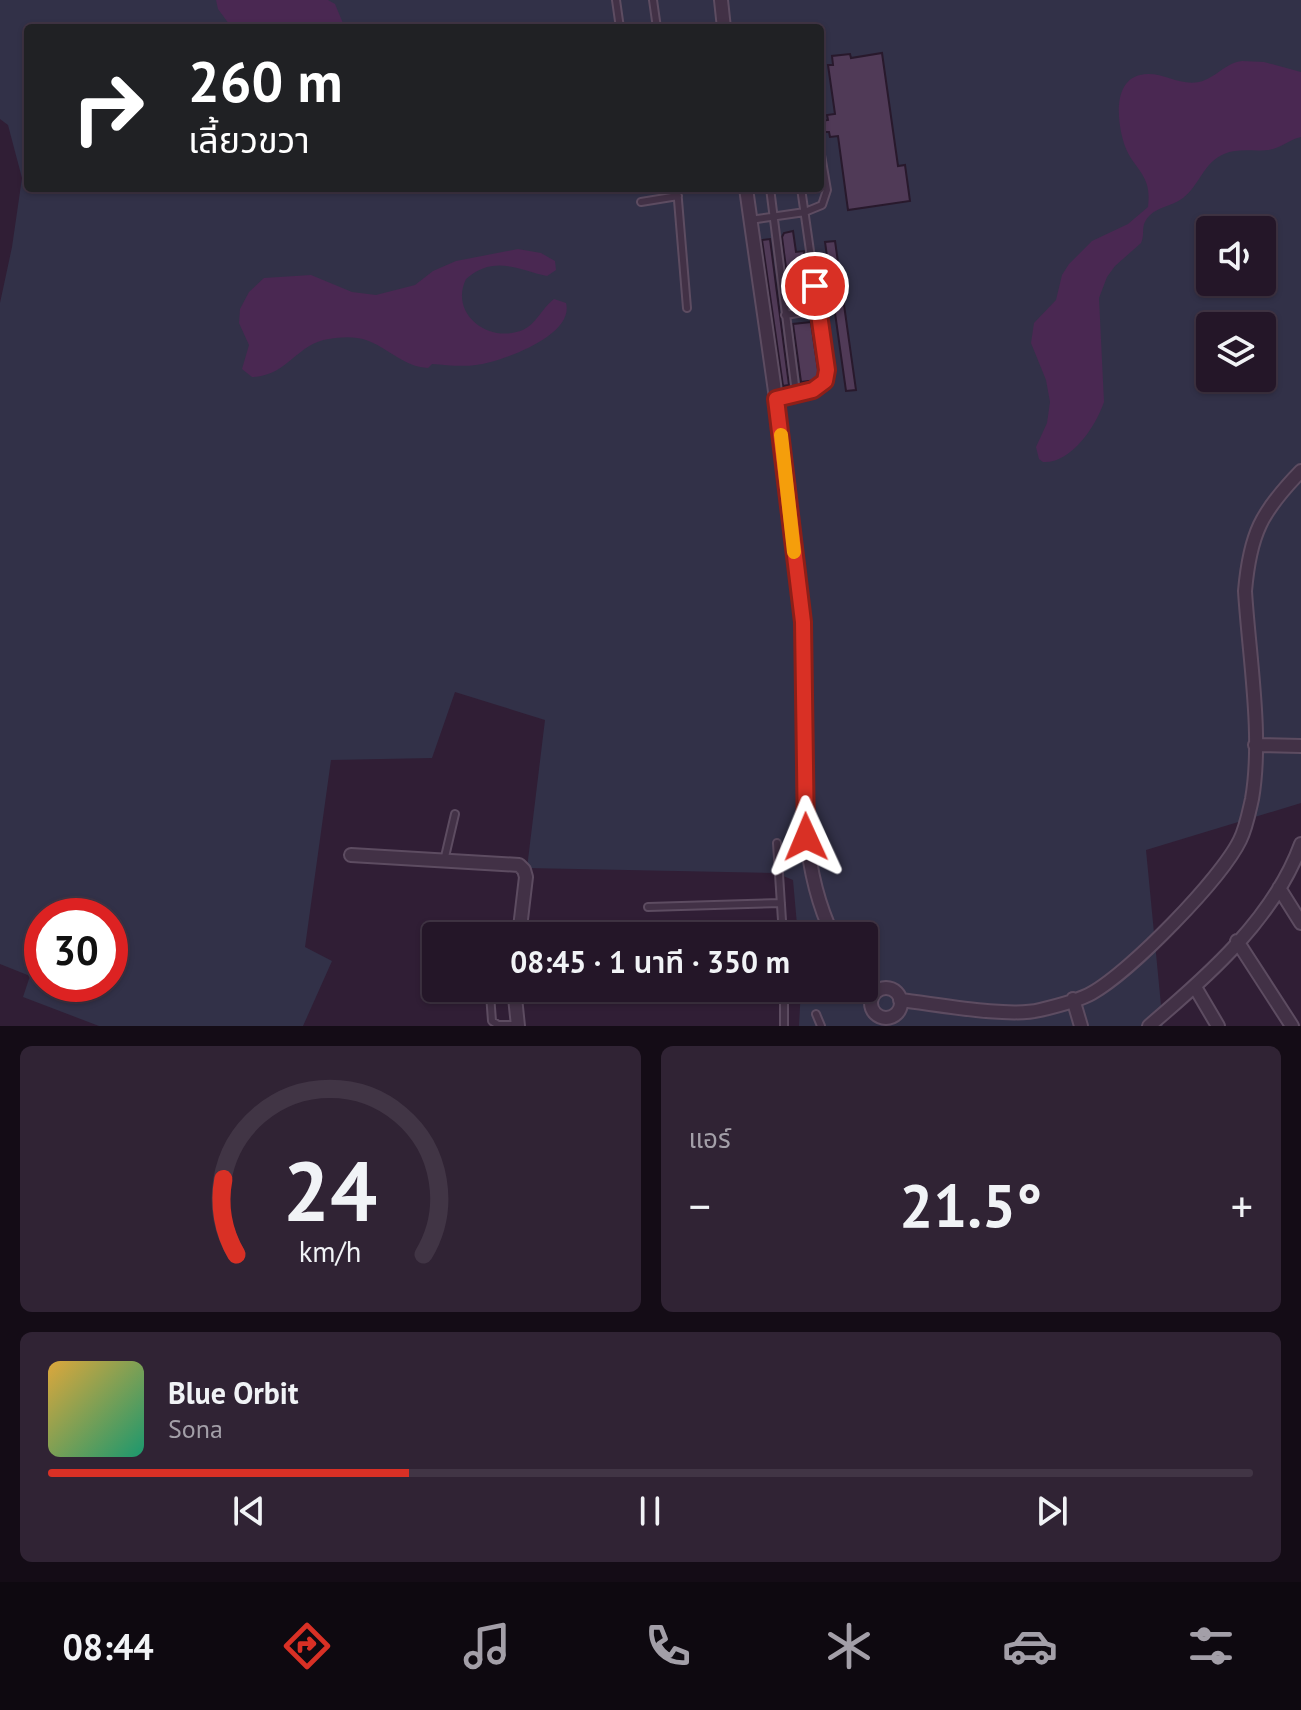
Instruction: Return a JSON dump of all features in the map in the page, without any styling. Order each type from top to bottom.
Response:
[{"type":"street","points":[[721,0],[724,24]]},
{"type":"street","points":[[746,192],[803,622],[807,855],[826,922]]},
{"type":"street","points":[[878,991],[891,989],[900,1000],[978,1009],[1037,1011],[1090,994],[1140,957],[1227,860],[1240,839],[1252,799],[1255,745],[1245,591],[1247,567],[1264,514],[1301,471]]},
{"type":"street","points":[[1255,745],[1301,746]]},
{"type":"street","points":[[1151,1025],[1195,987],[1269,905],[1294,864],[1301,844]]},
{"type":"street","points":[[351,855],[519,865],[526,877],[521,922]]},
{"type":"street","points":[[1279,888],[1301,923]]},
{"type":"street","points":[[1237,941],[1292,1026]]},
{"type":"street","points":[[1195,987],[1218,1026]]},
{"type":"street","points":[[1073,999],[1081,1026]]},
{"type":"street","points":[[872,1002],[877,1021],[892,1017],[899,1010],[900,1000]]},
{"type":"street","points":[[515,1002],[518,1026]]},
{"type":"lane","points":[[616,0],[619,24]]},
{"type":"lane","points":[[653,0],[656,24]]},
{"type":"lane","points":[[750,220],[805,212],[822,205],[827,190],[824,172]]},
{"type":"lane","points":[[641,202],[678,192],[687,308]]},
{"type":"lane","points":[[770,192],[796,393]]},
{"type":"lane","points":[[776,399],[813,390],[825,381],[827,370],[802,192]]},
{"type":"lane","points":[[785,315],[818,310]]},
{"type":"lane","points":[[444,861],[455,814]]},
{"type":"lane","points":[[777,843],[782,922]]},
{"type":"lane","points":[[648,907],[781,903]]},
{"type":"lane","points":[[491,1002],[492,1021],[498,1025],[518,1026]]},
{"type":"lane","points":[[784,1002],[784,1026]]},
{"type":"lane","points":[[816,1014],[821,1026]]},
{"type":"shaded area","points":[[0,0],[1301,0],[1301,803],[1146,850],[1163,1026],[799,1026],[800,1002],[878,1002],[878,922],[797,922],[793,880],[776,873],[527,868],[545,720],[455,692],[432,758],[331,760],[305,947],[332,961],[303,1026],[99,1026],[36,1002],[128,1002],[128,898],[24,898],[24,974],[0,964],[0,303],[22,178],[8,125],[0,119]]},
{"type":"shaded area","points":[[216,0],[328,0],[335,4],[343,24],[229,24],[218,9]]},
{"type":"shaded area","points":[[1242,61],[1264,62],[1301,72],[1301,137],[1273,149],[1224,154],[1206,168],[1183,198],[1149,216],[1141,243],[1115,266],[1099,298],[1104,402],[1100,412],[1089,432],[1072,450],[1063,457],[1043,462],[1036,447],[1047,423],[1050,402],[1046,380],[1031,343],[1034,323],[1056,300],[1062,275],[1069,264],[1092,241],[1128,224],[1148,207],[1146,182],[1127,151],[1121,132],[1119,108],[1124,87],[1130,79],[1148,74],[1183,82],[1199,82]]},
{"type":"shaded area","points":[[518,249],[541,253],[555,261],[556,270],[547,276],[505,266],[486,267],[466,279],[462,292],[463,304],[475,323],[497,333],[523,330],[554,299],[566,303],[566,315],[559,326],[548,336],[517,353],[476,365],[432,364],[428,368],[403,361],[366,340],[343,337],[309,346],[284,366],[264,375],[252,377],[242,369],[249,345],[239,323],[240,309],[249,292],[264,278],[311,275],[352,292],[376,295],[415,285],[433,271],[456,261]]},
{"type":"building","points":[[882,53],[898,166],[905,165],[910,201],[848,210],[838,136],[830,137],[829,132],[824,132],[824,121],[828,120],[827,115],[835,114],[828,65],[833,65],[832,56],[850,54],[851,58]]},
{"type":"building","points":[[793,231],[796,252],[804,251],[811,303],[791,306],[782,237],[784,233]]},
{"type":"building","points":[[770,239],[789,385],[783,386],[762,240]]},
{"type":"building","points":[[835,241],[856,390],[846,391],[825,242]]},
{"type":"building","points":[[811,322],[819,376],[817,380],[801,382],[793,324]]},
{"type":"slow traffic","points":[[781,435],[794,552]]},
{"type":"route","points":[[806,837],[803,622],[776,399],[813,390],[825,381],[827,370],[815,286]]}]
